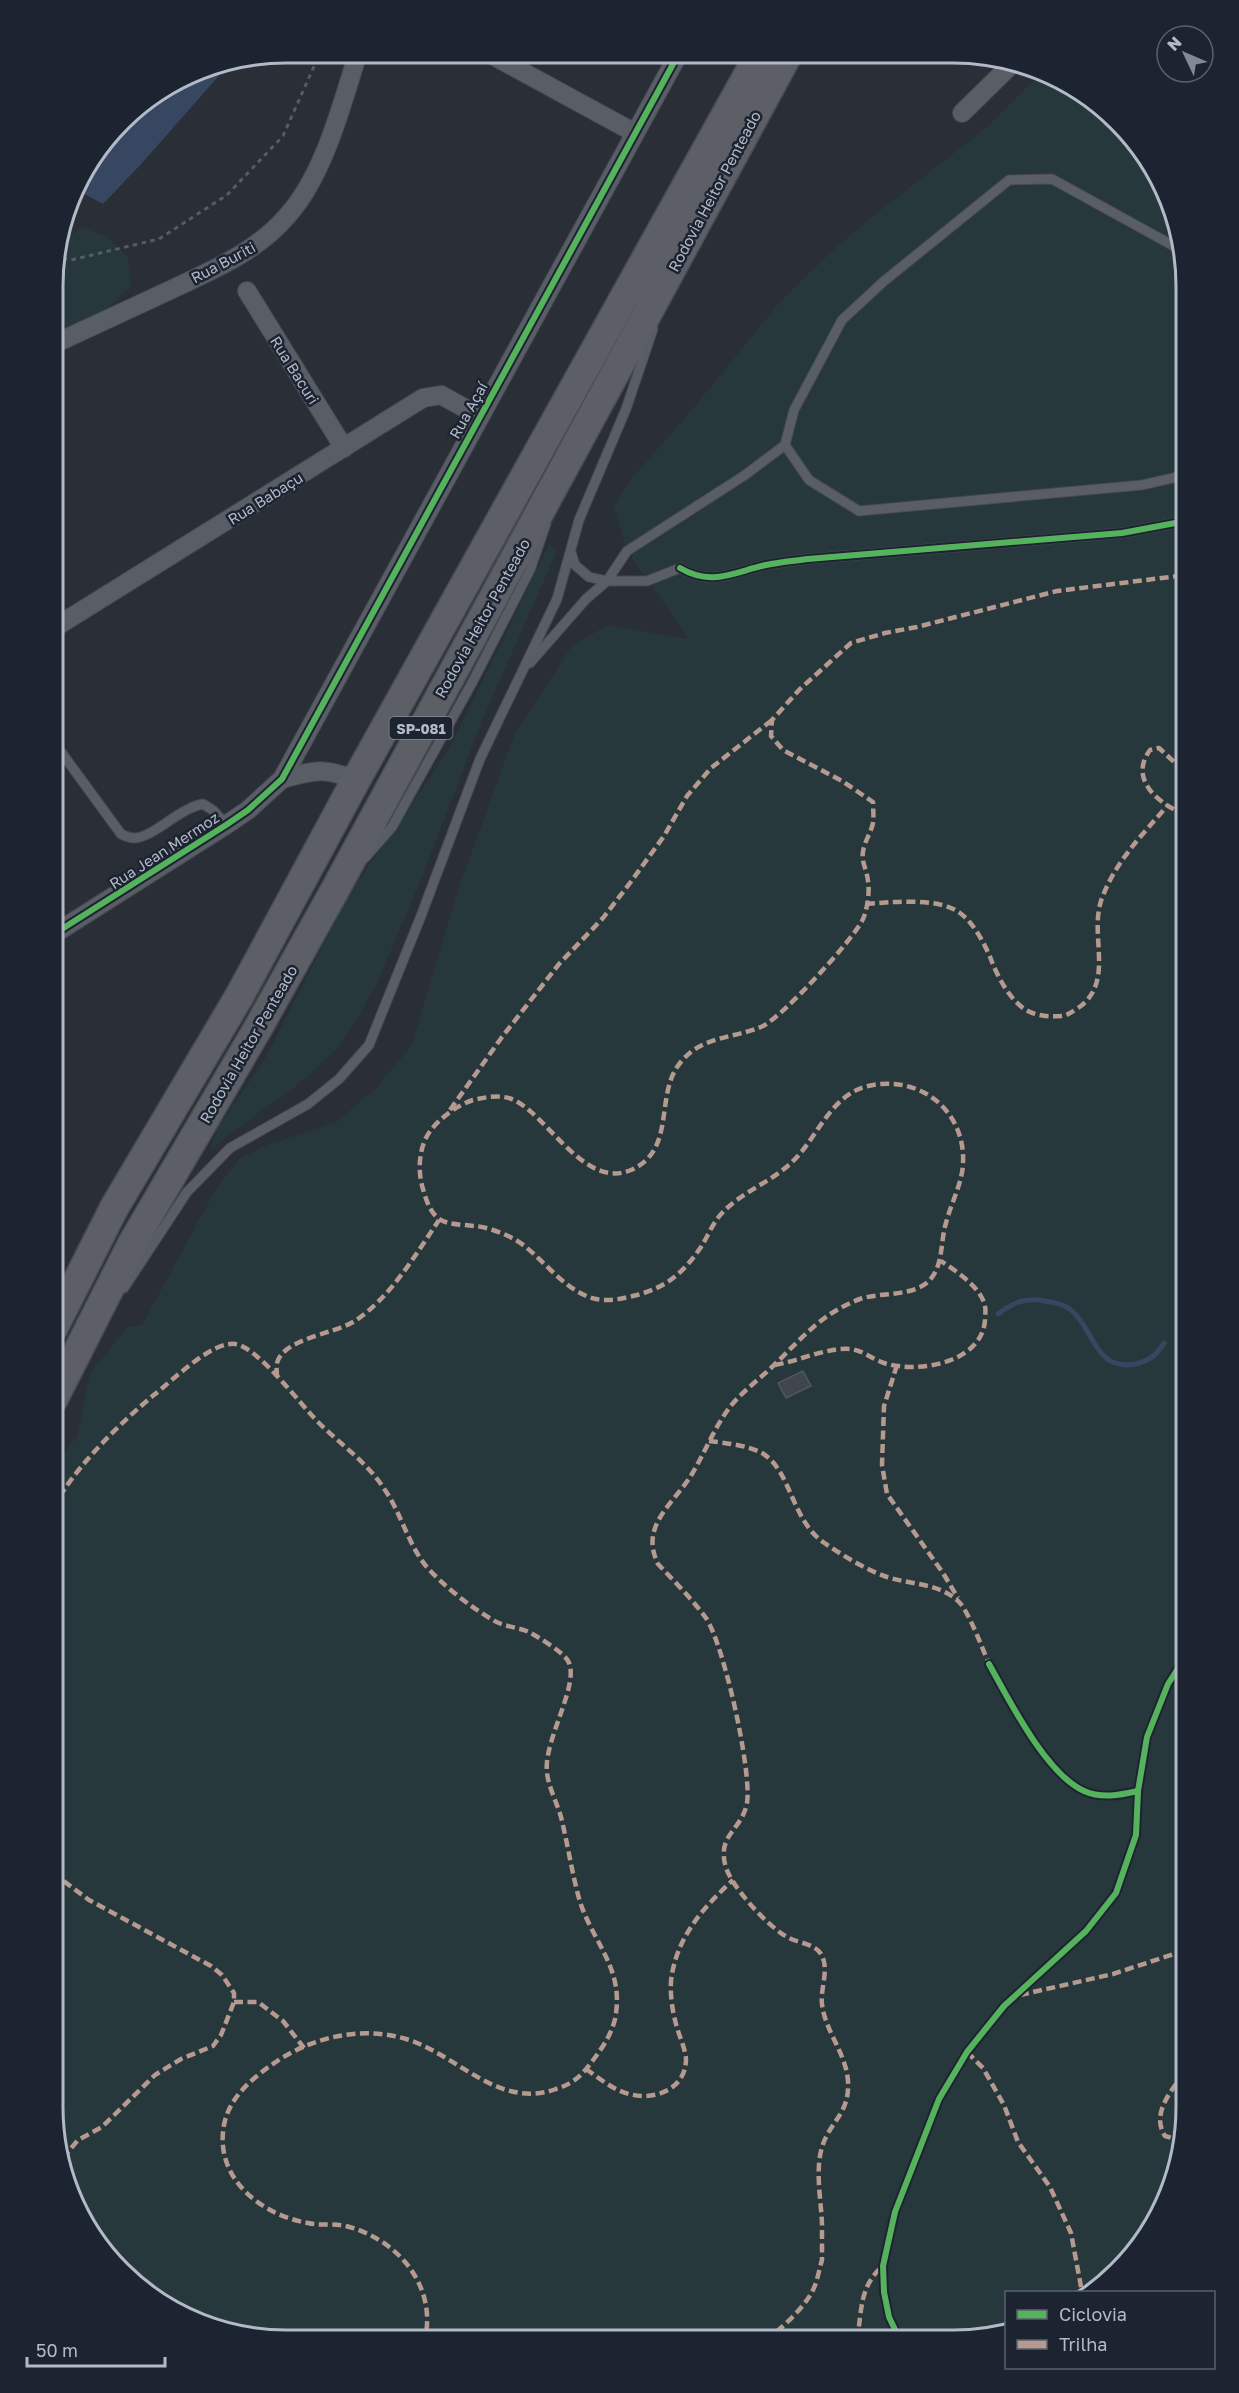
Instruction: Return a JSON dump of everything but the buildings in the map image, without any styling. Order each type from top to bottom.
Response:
[{"type":"main road","name":"Rodovia Heitor Penteado","points":[[63,1309],[114,1208],[240,995],[356,780],[755,63]]},
{"type":"main road","name":"Rodovia Heitor Penteado","points":[[63,1380],[133,1242],[258,1029],[336,888],[783,63]]},
{"type":"street","name":"Rua Buriti","points":[[63,340],[228,262],[264,241],[290,214],[308,186],[332,133],[355,63]]},
{"type":"street","points":[[507,63],[635,133]]},
{"type":"street","name":"Rua Açaí","points":[[282,779],[478,416],[674,63]]},
{"type":"street","points":[[962,113],[1006,70]]},
{"type":"street","name":"Rua Bacuri","points":[[247,291],[344,448]]},
{"type":"street","name":"Rua Babaçu","points":[[63,622],[423,398],[441,395],[478,416]]},
{"type":"street","points":[[282,779],[306,772],[331,770],[356,780]]},
{"type":"street","name":"Rua Jean Mermoz","points":[[63,928],[226,825],[248,810],[282,779]]},
{"type":"lane","points":[[523,671],[586,599],[607,581],[627,551],[745,475],[785,445],[794,410],[842,320],[899,269],[1009,180],[1052,179],[1172,245]]},
{"type":"lane","points":[[116,1300],[187,1192],[230,1148],[308,1104],[339,1079],[369,1045],[422,916],[480,759],[557,599],[579,520],[626,409],[680,254]]},
{"type":"lane","points":[[785,445],[809,480],[859,511],[1142,485],[1176,477]]},
{"type":"lane","points":[[571,551],[574,565],[589,577],[607,581],[647,581],[680,568],[691,575],[709,579],[734,575],[767,565],[808,559],[1122,533],[1176,522]]},
{"type":"lane","points":[[63,755],[121,834],[131,839],[142,837],[190,806],[202,804],[214,811],[226,825]]},
{"type":"lane","points":[[63,1383],[110,1310]]},
{"type":"path","points":[[65,259],[71,260],[159,239],[227,195],[283,136],[316,63]]},
{"type":"shaded area","points":[[1036,79],[1065,93],[1089,109],[1121,139],[1153,187],[1172,242],[1176,271],[1176,2122],[1172,2151],[1164,2179],[1153,2206],[1130,2243],[1100,2275],[1078,2291],[1005,2291],[1005,2324],[997,2326],[968,2330],[271,2330],[242,2326],[214,2318],[187,2307],[150,2284],[128,2265],[109,2243],[80,2193],[67,2151],[63,2122],[63,1453],[77,1437],[90,1374],[127,1327],[142,1325],[216,1189],[239,1159],[267,1145],[338,1121],[376,1088],[412,1045],[457,893],[515,733],[571,647],[607,625],[689,639],[627,551],[614,508],[629,482],[781,301],[833,250],[981,132]]},
{"type":"shaded area","points":[[82,227],[108,238],[128,258],[131,286],[95,318],[63,339],[63,271],[68,237]]},
{"type":"shaded area","points":[[550,543],[557,551],[481,723],[424,872],[376,986],[341,1045],[291,1091],[210,1150],[217,1129],[266,1057],[348,896],[448,751]]},
{"type":"water","points":[[221,73],[143,162],[103,204],[83,193],[93,174],[118,139],[139,118],[174,93],[200,80]]},
{"type":"waterway","points":[[998,1314],[1009,1306],[1026,1300],[1063,1305],[1077,1316],[1102,1354],[1110,1361],[1121,1365],[1135,1364],[1148,1359],[1164,1343]]},
{"type":"marked path","points":[[778,2330],[803,2305],[817,2281],[822,2260],[820,2156],[825,2138],[846,2102],[848,2081],[844,2061],[824,2014],[822,1998],[825,1966],[821,1954],[815,1948],[789,1938],[772,1926],[751,1906],[728,1873],[725,1864],[725,1846],[747,1803],[745,1764],[735,1709],[713,1632],[701,1611],[658,1564],[653,1550],[653,1538],[661,1516],[692,1474],[717,1426],[731,1405],[808,1332],[832,1313],[853,1302],[868,1297],[914,1290],[934,1275],[939,1261],[944,1230],[961,1179],[962,1145],[957,1127],[948,1112],[936,1100],[921,1091],[887,1084],[856,1090],[836,1106],[797,1157],[723,1212],[701,1247],[681,1272],[648,1292],[606,1300],[596,1299],[573,1289],[524,1245],[510,1237],[485,1228],[447,1222],[435,1216],[421,1182],[422,1150],[431,1130],[456,1108],[473,1100],[504,1097],[514,1100],[527,1109],[568,1149],[598,1170],[614,1173],[631,1170],[645,1161],[660,1136],[668,1090],[672,1076],[680,1063],[698,1047],[708,1042],[752,1030],[773,1019],[816,978],[845,945],[864,917],[869,886],[863,856],[873,823],[873,802],[842,781],[783,750],[771,736],[772,720],[800,689],[851,643],[1057,591],[1176,576]]},
{"type":"marked path","points":[[450,1110],[502,1037],[559,964],[603,918],[630,883],[664,836],[687,796],[711,768],[772,720]]},
{"type":"marked path","points":[[1176,764],[1159,748],[1150,750],[1144,761],[1143,771],[1150,790],[1157,798],[1176,810]]},
{"type":"marked path","points":[[866,904],[915,902],[951,908],[965,917],[975,929],[1002,982],[1020,1006],[1039,1015],[1066,1015],[1078,1008],[1089,997],[1096,985],[1099,972],[1099,912],[1108,885],[1130,849],[1168,805]]},
{"type":"marked path","points":[[277,1377],[277,1363],[281,1355],[289,1348],[353,1322],[378,1302],[401,1276],[439,1220]]},
{"type":"marked path","points":[[775,1365],[842,1349],[856,1350],[884,1363],[914,1367],[946,1362],[961,1355],[973,1346],[981,1335],[985,1320],[985,1306],[979,1292],[941,1261]]},
{"type":"marked path","points":[[63,1492],[85,1462],[113,1432],[182,1371],[215,1349],[235,1344],[244,1347],[267,1365],[318,1422],[378,1480],[391,1499],[420,1557],[440,1580],[485,1615],[502,1624],[529,1632],[556,1649],[568,1661],[571,1671],[570,1683],[550,1745],[547,1772],[561,1817],[580,1902],[612,1972],[617,2002],[613,2026],[587,2068],[565,2086],[535,2093],[515,2092],[478,2078],[425,2046],[406,2039],[371,2033],[353,2034],[318,2041],[301,2048],[262,2072],[235,2099],[224,2125],[223,2144],[226,2162],[245,2191],[258,2202],[290,2219],[313,2224],[346,2226],[365,2232],[397,2253],[419,2283],[425,2300],[426,2330]]},
{"type":"marked path","points":[[897,1365],[884,1406],[882,1465],[887,1494],[958,1598]]},
{"type":"marked path","points":[[709,1441],[750,1448],[762,1453],[772,1461],[786,1483],[804,1521],[812,1532],[838,1552],[879,1574],[943,1591],[959,1602],[976,1632],[989,1664]]},
{"type":"marked path","points":[[63,1880],[89,1900],[211,1966],[222,1975],[234,1993],[234,2002],[221,2035],[213,2046],[181,2059],[155,2075],[102,2127],[78,2140],[67,2153]]},
{"type":"marked path","points":[[586,2069],[617,2090],[639,2096],[658,2094],[675,2085],[681,2078],[686,2059],[671,1999],[671,1980],[675,1960],[695,1922],[733,1880]]},
{"type":"marked path","points":[[1020,1995],[1113,1974],[1176,1953]]},
{"type":"marked path","points":[[234,2002],[258,2002],[283,2021],[304,2048]]},
{"type":"marked path","points":[[967,2052],[983,2068],[1004,2105],[1018,2142],[1050,2187],[1071,2233],[1081,2289]]},
{"type":"marked path","points":[[1174,2139],[1165,2136],[1160,2119],[1165,2102],[1176,2084]]},
{"type":"marked path","points":[[858,2330],[866,2291],[875,2274],[883,2266]]},
{"type":"cycle path","points":[[63,928],[226,825],[248,810],[282,779],[674,63]]},
{"type":"cycle path","points":[[680,568],[702,577],[713,577],[771,564],[808,559],[1122,533],[1176,523]]},
{"type":"cycle path","points":[[989,1664],[1030,1735],[1056,1769],[1070,1782],[1084,1791],[1104,1796],[1138,1791]]},
{"type":"cycle path","points":[[895,2330],[889,2317],[884,2292],[883,2266],[895,2212],[939,2099],[967,2052],[1004,2006],[1086,1931],[1116,1893],[1136,1835],[1138,1791],[1147,1737],[1168,1684],[1176,1672]]}]
